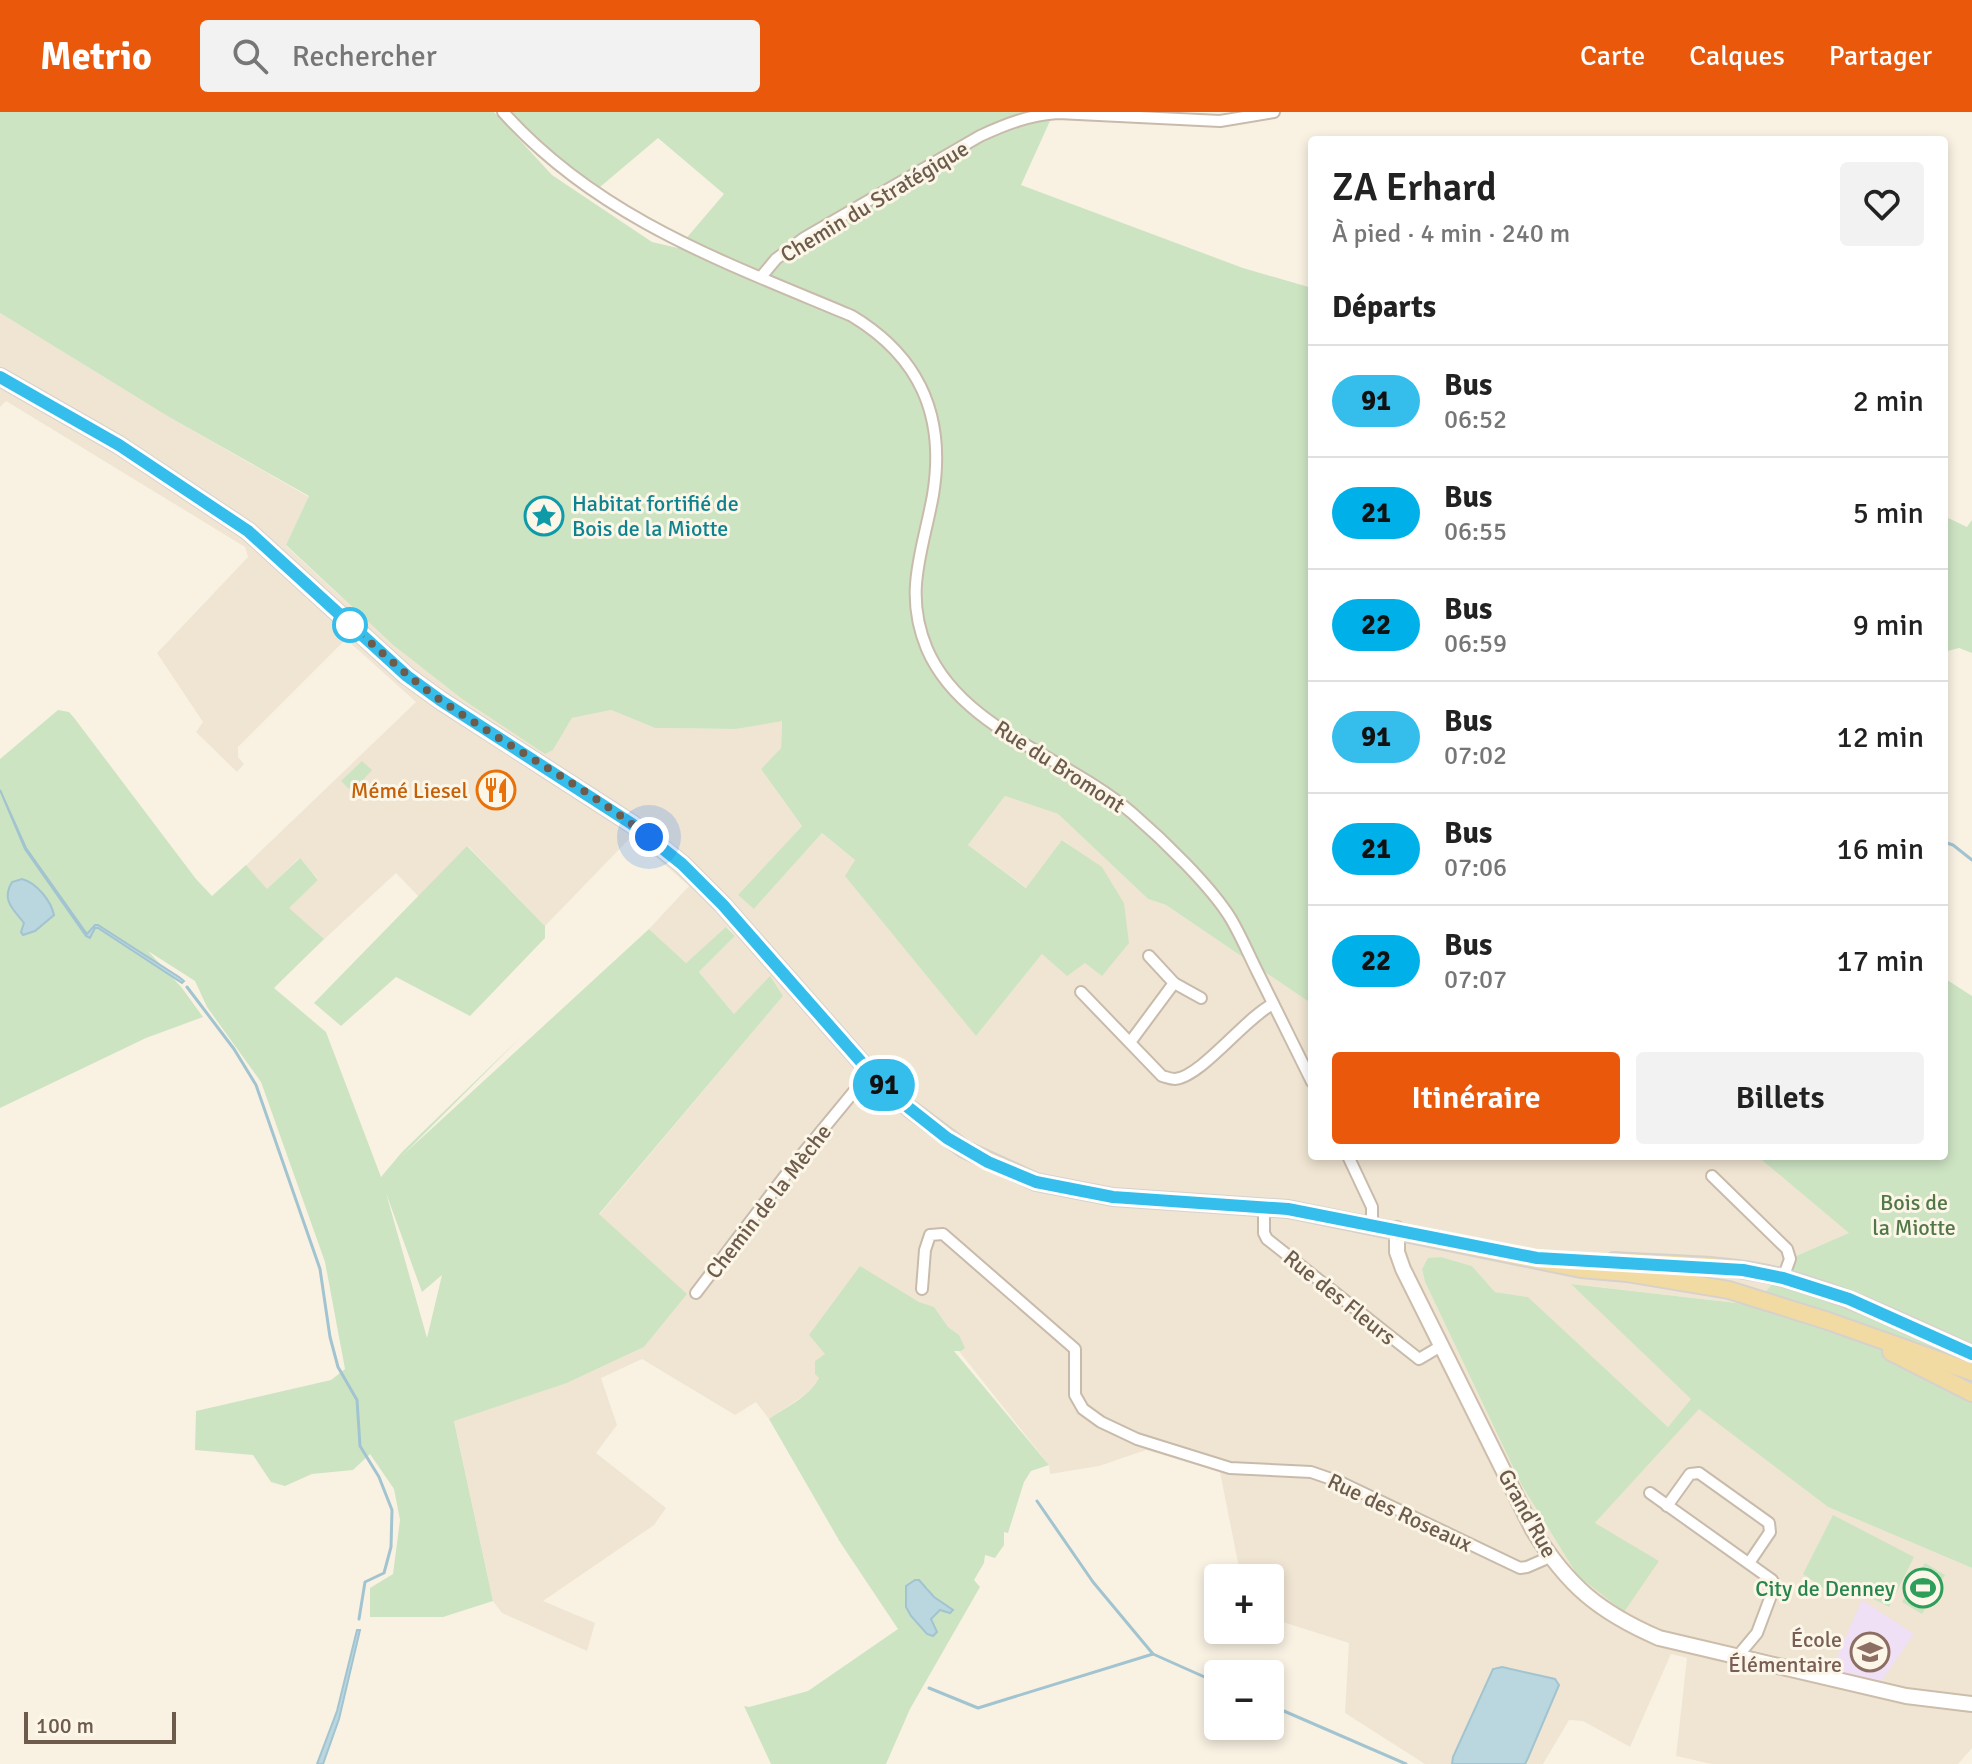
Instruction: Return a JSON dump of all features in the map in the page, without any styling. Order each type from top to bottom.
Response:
[{"type":"main road","points":[[0,377],[119,445],[248,531],[407,676],[632,824],[682,864],[723,905],[870,1072],[909,1108],[955,1143],[988,1162],[1036,1182],[1113,1197],[1264,1206],[1372,1224],[1581,1269],[1627,1273],[1729,1290],[1972,1372]]},
{"type":"main road","points":[[1537,1258],[1743,1270],[1783,1278],[1849,1299],[1972,1354]]},
{"type":"main road","points":[[1828,1321],[1972,1393]]},
{"type":"street","name":"Rue du Bromont","points":[[503,112],[553,161],[616,208],[688,246],[852,316],[890,343],[918,378],[933,418],[937,453],[914,594],[927,647],[943,678],[966,704],[988,721],[1096,785],[1131,812],[1192,872],[1230,918],[1308,1074]]},
{"type":"street","name":"Chemin du Stratégique","points":[[761,277],[776,259],[804,238],[980,136],[1009,123],[1035,115],[1058,113],[1220,121],[1274,112]]},
{"type":"street","points":[[1149,956],[1174,983],[1201,998]]},
{"type":"street","points":[[1131,1041],[1174,983]]},
{"type":"street","points":[[1081,992],[1162,1076],[1175,1079],[1191,1073],[1259,1012],[1273,1004]]},
{"type":"street","name":"Chemin de la Mèche","points":[[696,1293],[791,1168],[870,1072]]},
{"type":"street","points":[[1350,1160],[1372,1207],[1372,1224]]},
{"type":"street","points":[[1712,1176],[1787,1249],[1790,1259],[1783,1278]]},
{"type":"street","name":"Rue des Fleurs","points":[[1264,1206],[1264,1233],[1267,1239],[1407,1350],[1419,1359],[1441,1346]]},
{"type":"street","name":"Grand'Rue","points":[[1397,1229],[1400,1261],[1533,1530],[1550,1557],[1578,1590],[1622,1622],[1659,1638],[1906,1696],[1972,1704]]},
{"type":"street","name":"Rue des Roseaux","points":[[922,1289],[925,1250],[930,1235],[943,1234],[1075,1349],[1075,1395],[1083,1409],[1101,1422],[1137,1439],[1230,1468],[1288,1469],[1326,1477],[1520,1568],[1550,1557]]},
{"type":"street","points":[[1667,1506],[1690,1474],[1699,1473],[1769,1523],[1770,1532],[1749,1563]]},
{"type":"street","points":[[1650,1493],[1772,1580],[1776,1589],[1757,1633],[1737,1657]]},
{"type":"shaded area","points":[[0,313],[169,417],[309,497],[286,546],[393,645],[462,699],[553,750],[572,718],[611,710],[655,728],[736,729],[782,720],[781,748],[761,769],[802,826],[739,896],[755,908],[822,833],[855,860],[976,1036],[1042,954],[1124,903],[1102,868],[1063,840],[1027,888],[968,845],[1005,796],[1058,814],[1148,899],[1166,905],[1308,1001],[1308,1160],[1762,1160],[1850,1233],[1796,1256],[1754,1305],[1572,1284],[1692,1399],[1668,1427],[1528,1297],[1495,1292],[1472,1266],[1441,1257],[1428,1259],[1422,1269],[1425,1282],[1521,1484],[1577,1575],[1595,1523],[1699,1408],[1828,1507],[1972,1568],[1972,1748],[1958,1764],[1712,1764],[1676,1756],[1687,1658],[1671,1654],[1630,1747],[1583,1721],[1569,1720],[1543,1764],[1425,1764],[1345,1713],[1349,1643],[1284,1622],[1284,1564],[1238,1564],[1220,1472],[1146,1450],[1099,1466],[1050,1474],[1049,1465],[920,1302],[826,1355],[820,1379],[806,1394],[769,1419],[756,1402],[735,1415],[642,1359],[601,1378],[617,1425],[596,1453],[666,1508],[654,1525],[543,1601],[595,1623],[587,1651],[502,1613],[493,1601],[454,1420],[567,1383],[644,1347],[686,1294],[599,1215],[783,996],[734,1014],[699,972],[735,936],[727,927],[686,963],[649,929],[689,886],[632,836],[545,926],[468,846],[419,897],[396,873],[281,979],[252,943],[318,879],[299,858],[235,921],[213,897],[416,702],[346,639],[238,747],[238,757],[244,764],[237,772],[196,732],[203,722],[157,653],[248,557],[245,547],[6,401],[0,407]]},
{"type":"shaded area","name":"École Élémentaire","points":[[1862,1600],[1914,1634],[1881,1682],[1831,1670]]},
{"type":"green space","points":[[0,112],[494,112],[552,175],[652,242],[678,248],[724,194],[658,138],[600,187],[553,154],[510,112],[1054,112],[1021,185],[1243,268],[1308,287],[1308,1001],[1166,905],[1148,899],[1058,814],[1005,796],[968,845],[1026,888],[1062,840],[1102,867],[1124,903],[1129,943],[1102,976],[1085,963],[1067,976],[1042,954],[976,1036],[845,876],[855,860],[822,833],[754,909],[738,895],[802,826],[761,769],[781,748],[782,721],[736,729],[655,728],[611,710],[572,718],[553,750],[545,754],[462,699],[393,645],[286,545],[309,496],[169,417],[0,313]]},
{"type":"green space","points":[[1948,518],[1967,527],[1972,520],[1972,653],[1959,648],[1948,651]]},
{"type":"green space","points":[[58,710],[69,712],[212,896],[246,865],[267,889],[300,858],[318,880],[289,908],[324,939],[274,988],[326,1032],[381,1177],[402,1152],[525,1033],[403,1155],[649,929],[686,963],[726,927],[735,936],[699,972],[734,1014],[770,976],[783,996],[599,1214],[687,1294],[644,1347],[567,1383],[454,1421],[493,1601],[443,1617],[370,1617],[370,1588],[393,1574],[400,1520],[394,1489],[370,1454],[353,1470],[312,1474],[285,1486],[271,1482],[253,1455],[195,1450],[196,1411],[331,1380],[345,1369],[325,1262],[261,1082],[207,1007],[195,981],[148,951],[182,988],[203,1017],[146,1038],[0,1108],[0,759]],"holes":[[[386,1193],[422,1292],[442,1275],[427,1338]]]},
{"type":"green space","points":[[362,761],[372,770],[354,790],[349,789],[341,781]]},
{"type":"green space","points":[[467,846],[545,926],[545,938],[470,1016],[396,977],[341,1026],[314,1003]]},
{"type":"green space","name":"Bois de la Miotte","points":[[1948,981],[1972,996],[1972,1568],[1828,1507],[1699,1409],[1595,1523],[1659,1561],[1624,1612],[1577,1575],[1521,1484],[1425,1282],[1422,1269],[1428,1258],[1441,1257],[1472,1266],[1495,1292],[1528,1297],[1668,1427],[1691,1399],[1571,1284],[1754,1305],[1796,1256],[1849,1233],[1762,1160],[1948,1160]]},
{"type":"green space","points":[[860,1266],[919,1302],[934,1307],[948,1327],[959,1335],[965,1348],[954,1351],[1049,1465],[1031,1471],[1024,1482],[1008,1533],[1004,1532],[1004,1545],[995,1558],[985,1555],[974,1580],[980,1587],[910,1709],[886,1764],[771,1764],[744,1706],[808,1691],[898,1629],[840,1542],[769,1419],[803,1396],[819,1378],[815,1374],[815,1361],[825,1354],[809,1335]],"holes":[[[927,1587],[934,1597],[944,1603],[945,1609],[931,1619],[933,1626],[927,1634],[911,1616]]]},
{"type":"green space","points":[[1833,1515],[1914,1557],[1889,1607],[1842,1583],[1833,1595],[1803,1574]]},
{"type":"green space","name":"City de Denney","points":[[1925,1563],[1945,1575],[1922,1614],[1902,1602]]},
{"type":"water","points":[[0,790],[26,848],[87,934],[98,925],[179,977],[184,981],[182,983],[98,928],[90,938],[86,936],[25,849]]},
{"type":"water","points":[[22,879],[42,893],[54,915],[35,931],[23,935],[24,923],[8,899],[12,882]]},
{"type":"water","points":[[919,1580],[934,1597],[953,1610],[950,1613],[940,1610],[931,1619],[937,1632],[933,1636],[927,1634],[906,1607],[906,1586]]},
{"type":"water","points":[[357,1630],[360,1630],[339,1719],[323,1764],[317,1764],[337,1711]]},
{"type":"water","points":[[1502,1667],[1555,1679],[1559,1685],[1525,1764],[1452,1764],[1493,1669]]},
{"type":"waterway","points":[[1948,843],[1972,860]]},
{"type":"waterway","points":[[187,987],[234,1049],[256,1085],[320,1269],[330,1337],[338,1367],[357,1400],[360,1446],[379,1477],[392,1510],[391,1547],[384,1573],[365,1582],[359,1619]]},
{"type":"waterway","points":[[1037,1501],[1093,1582],[1153,1654],[1204,1677]]},
{"type":"waterway","points":[[929,1688],[978,1708],[1153,1654]]},
{"type":"waterway","points":[[1284,1711],[1406,1764]]},
{"type":"bus line","name":"91","points":[[0,377],[119,445],[248,531],[407,676],[632,824],[682,864],[723,905],[870,1072],[947,1138],[988,1162],[1036,1182],[1113,1197],[1288,1209],[1537,1258],[1743,1270],[1783,1278],[1849,1299],[1972,1354]]},
{"type":"place","name":"Habitat fortifié de Bois de la Miotte","points":[[544,516]]},
{"type":"place","name":"Mémé Liesel","points":[[496,790]]},
{"type":"place","name":"City de Denney","points":[[1923,1588]]},
{"type":"place","name":"École Élémentaire","points":[[1870,1652]]},
{"type":"route","points":[[350,625],[407,676],[440,700],[578,787],[649,837]]}]
